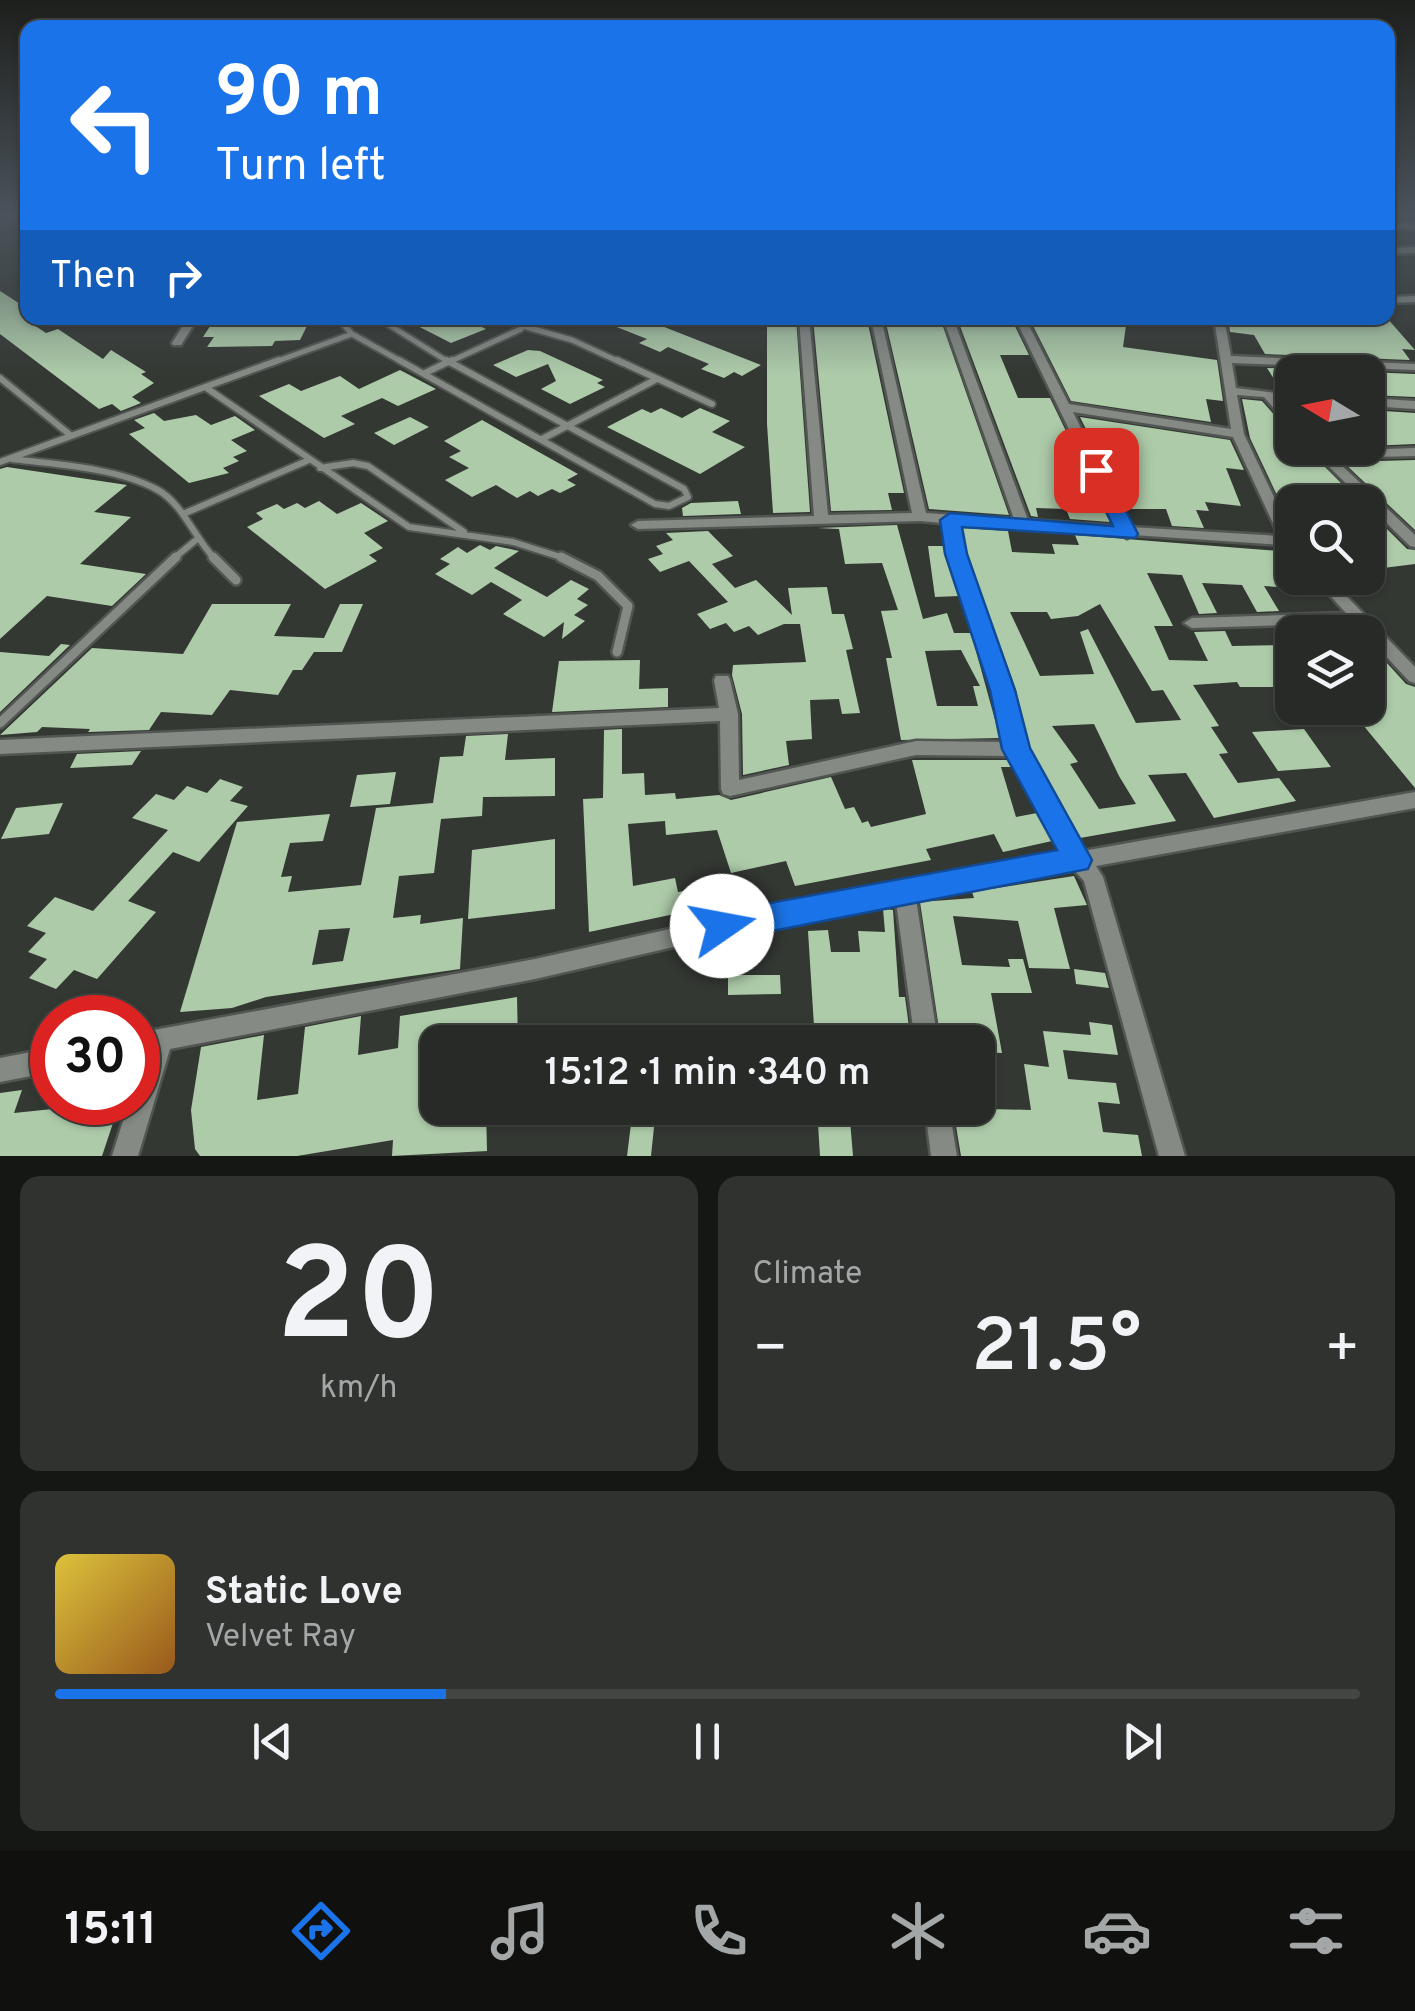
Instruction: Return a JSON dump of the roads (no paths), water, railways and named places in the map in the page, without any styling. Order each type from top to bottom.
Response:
[{"type":"street","points":[[178,343],[190,325]]},
{"type":"street","points":[[805,325],[821,518]]},
{"type":"street","points":[[878,325],[920,517]]},
{"type":"street","points":[[951,325],[1024,525]]},
{"type":"street","points":[[1023,325],[1127,534]]},
{"type":"street","points":[[1221,325],[1238,434],[1275,512]]},
{"type":"street","points":[[1226,359],[1415,367]]},
{"type":"street","points":[[1230,390],[1275,395]]},
{"type":"street","points":[[1267,394],[1275,403]]},
{"type":"street","points":[[1385,403],[1415,404]]},
{"type":"street","points":[[1064,407],[1238,434]]},
{"type":"street","points":[[1385,452],[1415,452]]},
{"type":"street","points":[[1334,465],[1415,543]]},
{"type":"street","points":[[638,526],[920,517],[1275,543]]},
{"type":"street","points":[[950,520],[956,554],[1002,690],[1016,749],[1077,860],[1093,878],[1172,1156]]},
{"type":"street","points":[[1338,595],[1357,615]]},
{"type":"street","points":[[1192,623],[1275,621]]},
{"type":"street","points":[[1385,645],[1415,677]]},
{"type":"street","points":[[722,680],[730,714],[730,789],[916,748],[1016,749]]},
{"type":"street","points":[[0,747],[730,714]]},
{"type":"street","points":[[160,1040],[905,892],[1415,800]]},
{"type":"street","points":[[905,892],[925,1025]]},
{"type":"street","points":[[0,1070],[30,1064]]},
{"type":"street","points":[[125,1156],[132,1125]]},
{"type":"street","points":[[939,1125],[944,1156]]},
{"type":"lane","points":[[343,325],[352,334],[656,504],[669,506],[688,497],[684,490],[389,325]]},
{"type":"lane","points":[[512,325],[572,340],[712,404]]},
{"type":"lane","points":[[424,372],[522,329]]},
{"type":"lane","points":[[0,462],[352,334]]},
{"type":"lane","points":[[0,378],[69,434]]},
{"type":"lane","points":[[542,439],[655,380]]},
{"type":"lane","points":[[208,389],[409,527],[430,534],[465,533],[530,544],[615,585],[628,606],[617,652]]},
{"type":"lane","points":[[12,458],[79,467],[157,488],[184,514],[196,540],[236,580]]},
{"type":"lane","points":[[184,514],[309,460]]},
{"type":"lane","points":[[320,468],[353,462],[368,466],[465,533]]},
{"type":"lane","points":[[0,723],[134,593],[196,540]]}]
